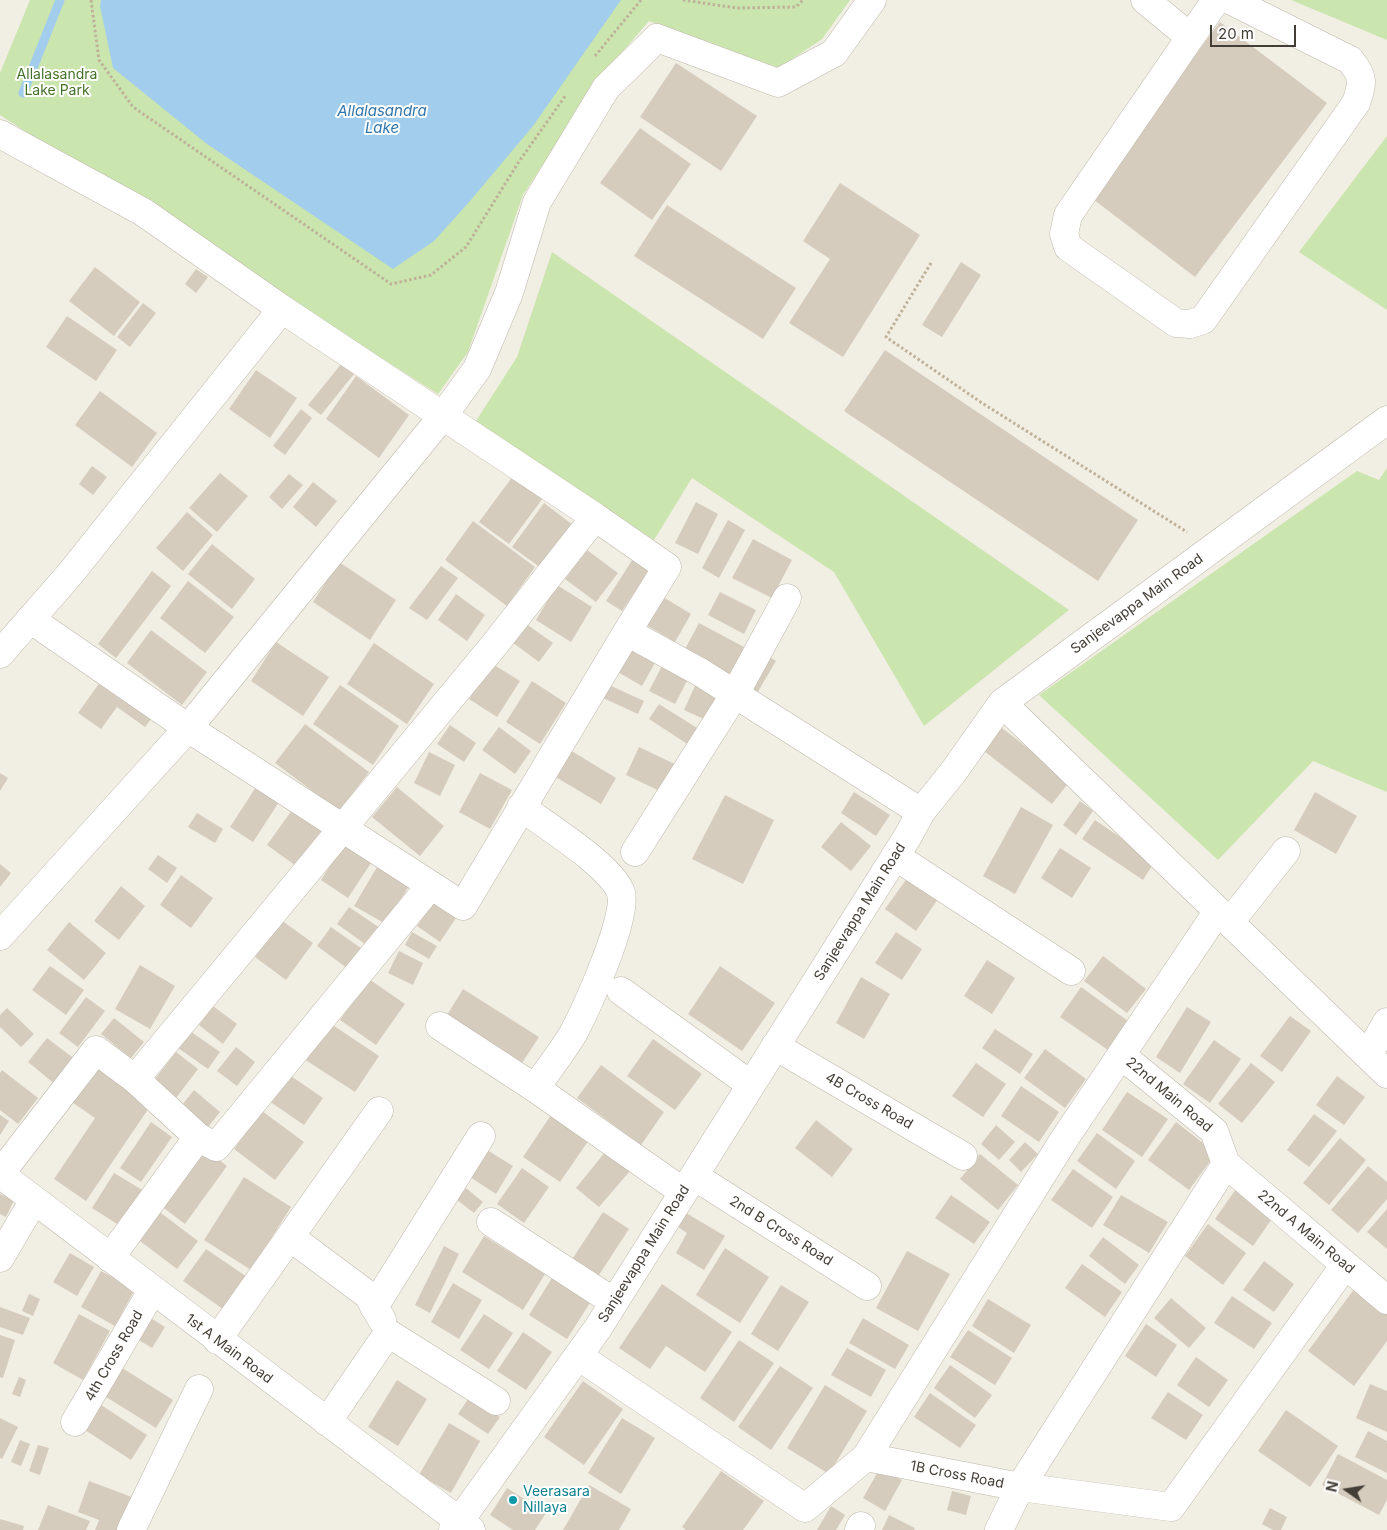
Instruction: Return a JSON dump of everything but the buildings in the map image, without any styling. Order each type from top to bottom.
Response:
[{"type":"street","points":[[0,936],[188,728],[442,417],[477,369],[509,293],[537,202],[606,88],[657,38],[778,83],[834,54],[872,0]]},
{"type":"street","points":[[1144,0],[1190,37]]},
{"type":"street","points":[[1216,0],[1068,215],[1064,234],[1068,247],[1083,260],[1176,323],[1190,324],[1203,320],[1356,103],[1362,87],[1361,73],[1350,60],[1230,0]]},
{"type":"street","points":[[0,134],[143,212],[282,309],[667,567],[463,906],[188,728],[30,619]]},
{"type":"street","points":[[0,654],[76,566],[282,309]]},
{"type":"street","name":"Sanjeevappa Main Road","points":[[461,1527],[614,1302],[921,812],[954,771],[1002,703],[1387,420]]},
{"type":"street","points":[[135,1079],[495,644],[595,517]]},
{"type":"street","points":[[635,852],[735,694],[787,598]]},
{"type":"street","points":[[627,632],[735,694],[921,812]]},
{"type":"street","points":[[1002,703],[1387,1074]]},
{"type":"street","points":[[521,807],[608,872],[621,893],[620,919],[594,987],[573,1032],[535,1088]]},
{"type":"street","points":[[578,1356],[805,1508],[866,1457],[1060,1146],[1122,1055],[1224,917],[1286,851]]},
{"type":"street","points":[[895,856],[1071,971]]},
{"type":"street","points":[[0,1174],[96,1050],[135,1079],[198,1137],[216,1147],[431,885]]},
{"type":"street","points":[[621,991],[751,1085]]},
{"type":"street","points":[[1368,1055],[1387,1022]]},
{"type":"street","name":"2nd B Cross Road","points":[[440,1026],[688,1184],[867,1286]]},
{"type":"street","name":"4B Cross Road","points":[[775,1046],[963,1156]]},
{"type":"street","name":"22nd Main Road","points":[[1122,1055],[1214,1131],[1226,1164]]},
{"type":"street","points":[[217,1340],[379,1111]]},
{"type":"street","points":[[374,1307],[482,1136]]},
{"type":"street","points":[[110,1258],[198,1137]]},
{"type":"street","name":"22nd A Main Road","points":[[1226,1164],[1387,1300]]},
{"type":"street","name":"1B Cross Road","points":[[866,1457],[1020,1487],[1226,1164]]},
{"type":"street","name":"1st A Main Road","points":[[0,1174],[327,1422],[461,1527]]},
{"type":"street","points":[[0,1258],[34,1200]]},
{"type":"street","points":[[491,1222],[614,1302]]},
{"type":"street","points":[[290,1237],[368,1295],[388,1333],[496,1401]]},
{"type":"street","points":[[999,1530],[1020,1487],[1171,1507],[1345,1265]]},
{"type":"street","name":"4th Cross Road","points":[[75,1422],[152,1291]]},
{"type":"street","points":[[327,1422],[388,1333]]},
{"type":"street","points":[[131,1530],[199,1390]]},
{"type":"path","points":[[91,0],[99,60],[133,107],[391,284],[431,275],[466,247],[502,188],[567,93]]},
{"type":"path","points":[[589,63],[641,0]]},
{"type":"path","points":[[683,0],[737,8],[796,7],[803,0]]},
{"type":"path","points":[[931,263],[886,337],[982,403],[1213,549]]},
{"type":"green space","name":"Allalasandra Lake Park","points":[[30,0],[850,0],[822,39],[779,68],[649,21],[594,85],[523,195],[468,352],[438,394],[0,115],[0,73]]},
{"type":"green space","points":[[1291,0],[1387,0],[1387,40]]},
{"type":"green space","points":[[1387,136],[1387,310],[1299,252]]},
{"type":"green space","points":[[552,252],[1069,610],[924,726],[834,572],[692,478],[654,540],[476,421],[517,357]]},
{"type":"green space","points":[[1387,468],[1387,792],[1313,761],[1218,860],[1039,695],[1357,471],[1379,480]]},
{"type":"water","name":"Allalasandra Lake","points":[[101,0],[621,0],[533,126],[470,201],[434,241],[393,269],[207,144],[113,68],[100,6]]},
{"type":"waterway","points":[[23,93],[60,0]]},
{"type":"place","name":"Veerasara Nillaya","points":[[513,1500]]}]
